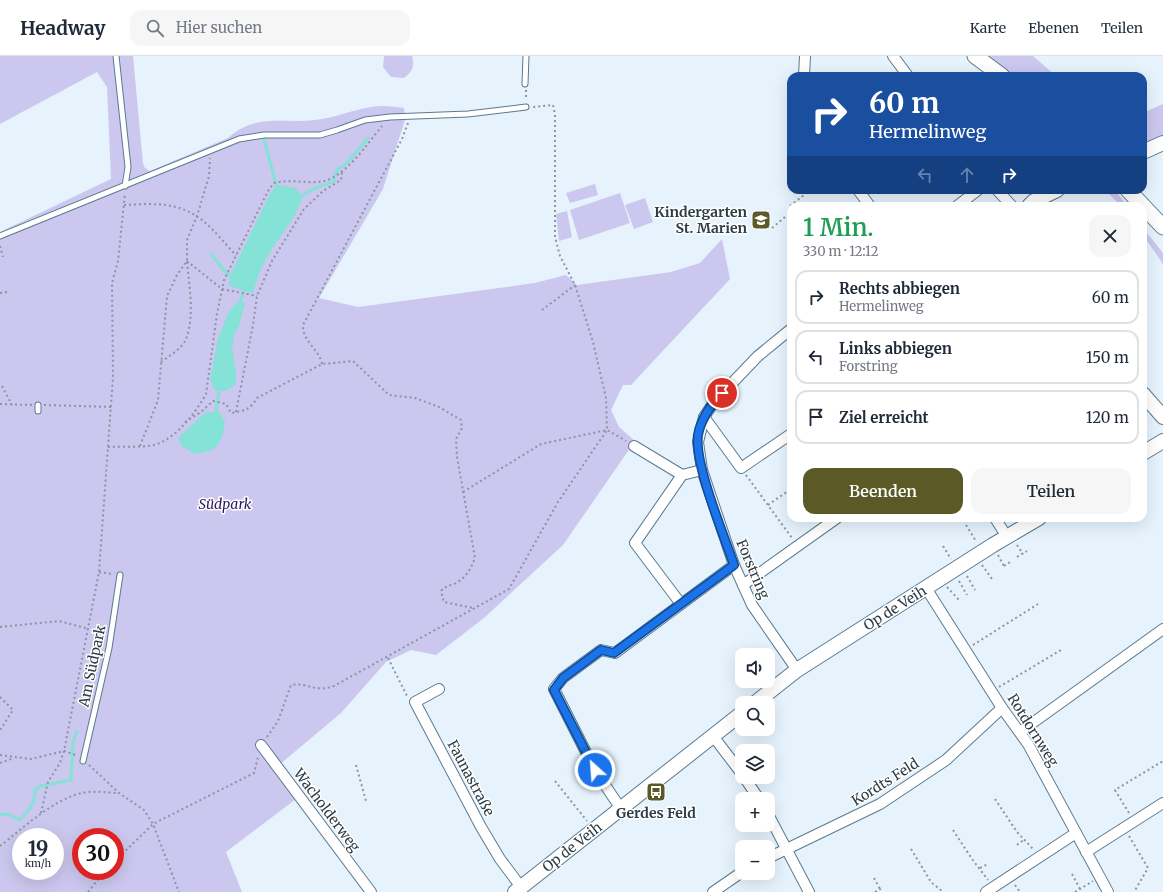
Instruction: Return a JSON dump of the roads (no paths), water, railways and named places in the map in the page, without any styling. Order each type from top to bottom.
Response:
[{"type":"main road","points":[[975,56],[997,72]]},
{"type":"main road","points":[[1132,194],[1139,202]]},
{"type":"main road","points":[[1147,210],[1163,227]]},
{"type":"street","points":[[804,72],[805,56]]},
{"type":"street","points":[[893,56],[905,72]]},
{"type":"street","points":[[1147,150],[1163,143]]},
{"type":"street","points":[[962,202],[973,194]]},
{"type":"street","points":[[1001,194],[1008,202]]},
{"type":"street","points":[[1033,202],[1049,194]]},
{"type":"street","name":"Forstring","points":[[787,332],[758,356],[714,402],[704,417],[698,442],[702,470],[734,565],[762,621],[796,670]]},
{"type":"street","points":[[1147,399],[1163,417]]},
{"type":"street","points":[[704,417],[741,468],[787,437]]},
{"type":"street","points":[[1147,451],[1163,442]]},
{"type":"street","points":[[634,446],[682,475]]},
{"type":"street","points":[[681,604],[635,543],[682,475],[702,470]]},
{"type":"street","points":[[743,584],[831,522]]},
{"type":"street","points":[[998,522],[1008,537]]},
{"type":"street","name":"Op de Veih","points":[[764,696],[796,670],[979,554],[1032,522]]},
{"type":"street","points":[[621,809],[595,770],[554,690],[563,678],[601,650],[614,653],[734,565]]},
{"type":"street","name":"Rotdornweg","points":[[926,588],[1002,708],[1028,744],[1108,892]]},
{"type":"street","points":[[1020,732],[1163,629]]},
{"type":"street","name":"Faunastraße","points":[[439,689],[415,702],[482,827],[518,890]]},
{"type":"street","name":"Kordts Feld","points":[[775,854],[880,804],[946,760],[1002,708]]},
{"type":"street","name":"Op de Veih","points":[[518,890],[735,719]]},
{"type":"street","points":[[713,736],[735,765]]},
{"type":"street","name":"Wacholderweg","points":[[261,746],[371,892]]},
{"type":"street","points":[[1086,852],[1163,803]]},
{"type":"street","points":[[775,827],[809,892]]},
{"type":"street","points":[[989,890],[1076,833]]},
{"type":"street","points":[[713,892],[735,877]]},
{"type":"lane","points":[[116,56],[128,167],[125,186]]},
{"type":"lane","points":[[525,84],[526,56]]},
{"type":"lane","points":[[0,236],[240,139],[264,135],[320,134],[337,130],[365,120],[390,117],[468,114],[526,108]]},
{"type":"lane","points":[[38,405],[38,411]]},
{"type":"lane","name":"Am Südpark","points":[[83,761],[109,648],[120,575]]},
{"type":"waterway","points":[[300,198],[311,190],[334,181],[337,170],[347,163],[368,138]]},
{"type":"waterway","points":[[264,139],[277,188]]},
{"type":"waterway","points":[[211,254],[224,270],[230,276],[233,276]]},
{"type":"waterway","points":[[240,302],[245,288]]},
{"type":"waterway","points":[[216,410],[219,391]]},
{"type":"waterway","points":[[0,814],[10,815],[19,820],[31,806],[34,799],[35,790],[40,786],[71,780],[73,742],[77,731]]},
{"type":"place","name":"Kindergarten St. Marien","points":[[761,220]]},
{"type":"place","name":"Gerdes Feld","points":[[656,792]]},
{"type":"park label","name":"Südpark","points":[[225,504]]}]
